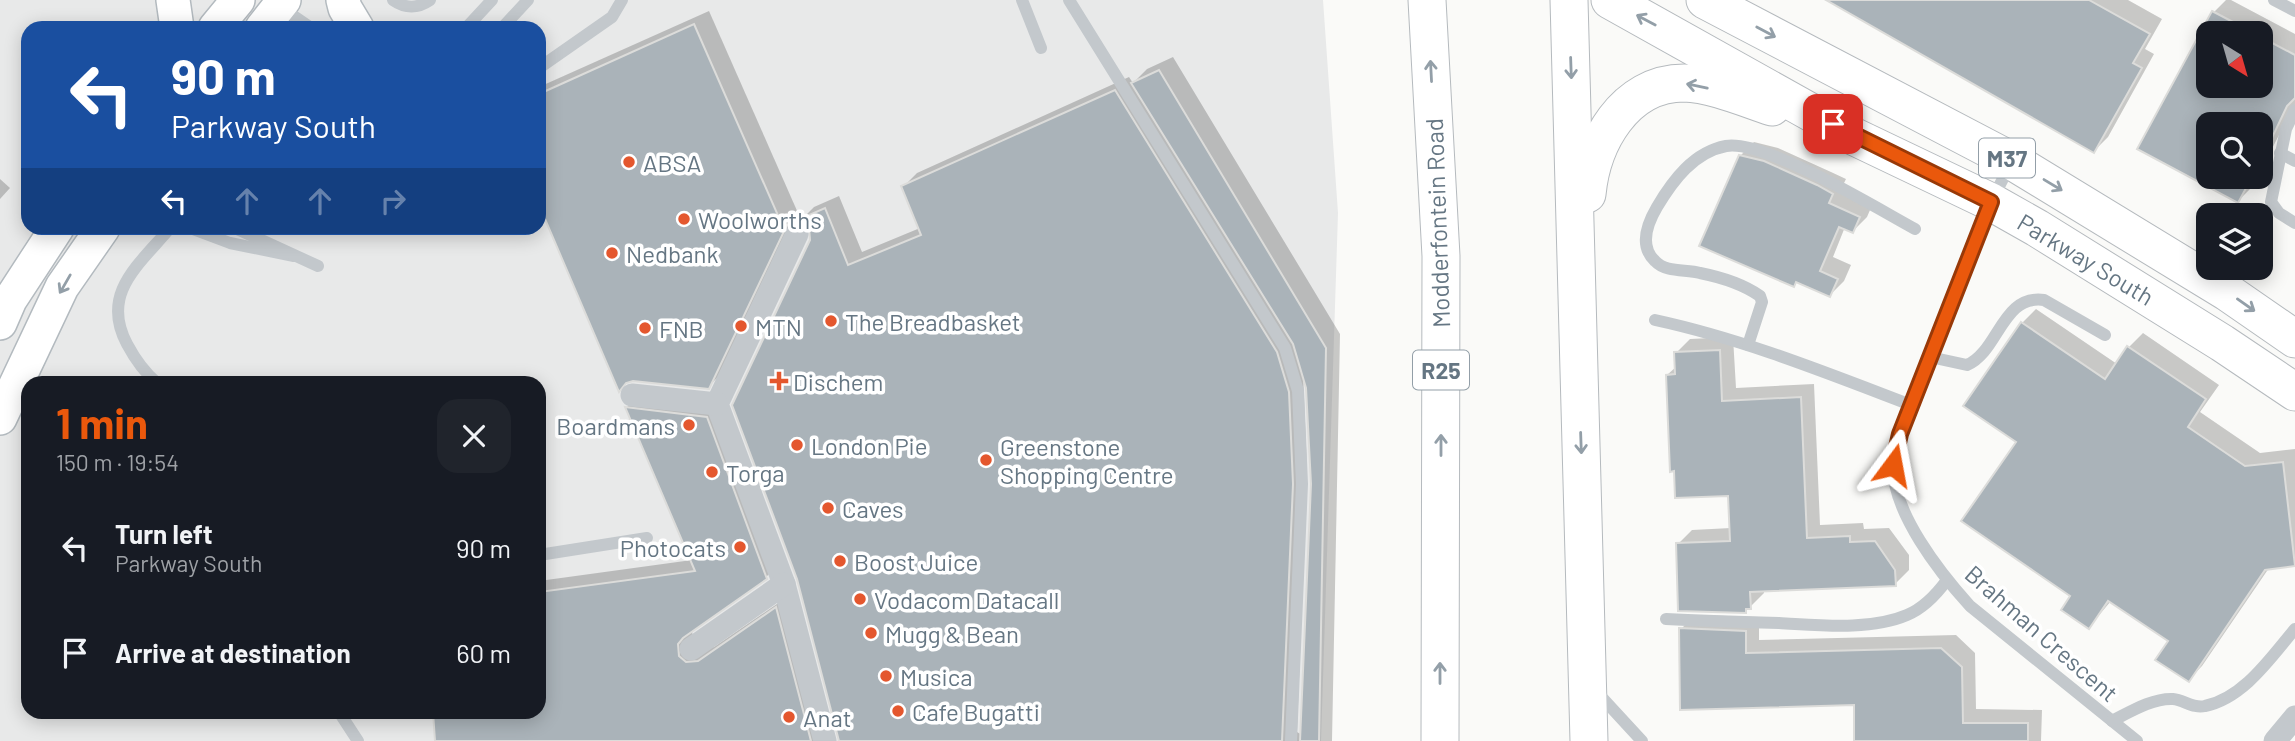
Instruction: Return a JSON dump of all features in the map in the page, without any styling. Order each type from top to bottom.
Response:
[{"type":"main road","name":"Modderfontein Road","points":[[1427,0],[1441,256],[1440,741]]},
{"type":"main road","points":[[1569,0],[1589,741]]},
{"type":"main road","name":"Parkway South","points":[[1610,0],[1856,137],[1991,202],[2132,287],[2295,392]]},
{"type":"main road","name":"M37","points":[[1705,0],[2012,161],[2227,292],[2295,339]]},
{"type":"main road","points":[[1579,389],[1588,181],[1602,137],[1631,102],[1657,88],[1685,83],[1748,99],[1856,137]]},
{"type":"street","points":[[173,0],[176,21]]},
{"type":"street","points":[[343,0],[353,21]]},
{"type":"street","points":[[227,9],[271,12]]},
{"type":"street","points":[[797,234],[717,404],[784,584],[825,741]]},
{"type":"street","points":[[0,323],[10,300],[52,235]]},
{"type":"street","points":[[0,418],[62,287],[98,235]]},
{"type":"street","points":[[632,395],[717,404]]},
{"type":"street","points":[[691,649],[784,584]]},
{"type":"street","points":[[2275,741],[2295,718]]},
{"type":"lane","points":[[393,0],[402,7],[418,7],[430,0]]},
{"type":"lane","points":[[472,21],[492,0]]},
{"type":"lane","points":[[508,21],[528,0]]},
{"type":"lane","points":[[546,63],[612,17],[622,0]]},
{"type":"lane","points":[[1022,0],[1041,48]]},
{"type":"lane","points":[[1069,0],[1285,348],[1297,391],[1302,484],[1291,741]]},
{"type":"lane","points":[[2274,0],[2295,11]]},
{"type":"lane","points":[[271,12],[294,21]]},
{"type":"lane","points":[[2295,110],[2286,129],[2271,202],[2279,214],[2295,223]]},
{"type":"lane","points":[[1748,345],[1762,302],[1760,296],[1742,286],[1699,272],[1659,265],[1646,245],[1647,227],[1657,207],[1686,166],[1699,156],[1728,145],[1760,151],[1815,174],[1915,229]]},
{"type":"lane","points":[[2280,153],[2295,161]]},
{"type":"lane","name":"Brahman Crescent","points":[[2012,161],[1991,202],[1911,405],[1895,451],[1895,482],[1918,537],[1947,580],[1970,606],[2137,741]]},
{"type":"lane","points":[[151,376],[134,358],[118,324],[116,308],[118,295],[126,282],[164,235]]},
{"type":"lane","points":[[209,235],[230,243],[294,256]]},
{"type":"lane","points":[[250,235],[318,266]]},
{"type":"lane","points":[[1930,357],[1967,365],[1971,363],[1984,351],[2019,304],[2034,299],[2044,300],[2105,335]]},
{"type":"lane","points":[[1655,320],[1698,329],[1748,345],[1911,405]]},
{"type":"lane","points":[[546,554],[647,538]]},
{"type":"lane","points":[[1666,619],[1837,625],[1883,622],[1908,615],[1935,596],[1947,580]]},
{"type":"lane","points":[[2112,721],[2166,699],[2177,699],[2203,707],[2218,701],[2240,689],[2295,629]]},
{"type":"lane","points":[[1587,682],[1642,741]]},
{"type":"lane","points":[[344,719],[358,741]]},
{"type":"shaded area","name":"Greenstone Shopping Centre","points":[[0,0],[1323,0],[1338,213],[1321,741],[0,741]]},
{"type":"building","points":[[1826,0],[2089,0],[2150,34],[2133,63],[2142,68],[2094,153]]},
{"type":"building","points":[[2212,11],[2231,21],[2207,21]]},
{"type":"building","points":[[694,24],[783,227],[787,225],[709,389],[633,381],[626,383],[619,392],[546,221],[546,91]]},
{"type":"building","points":[[2196,40],[2196,98],[2273,98],[2273,43],[2295,55],[2295,98],[2287,106],[2273,136],[2273,112],[2196,112],[2196,181],[2137,149]]},
{"type":"building","points":[[1159,70],[1326,348],[1319,741],[1300,741],[1311,484],[1306,388],[1293,344],[1131,83]]},
{"type":"building","name":"Greenstone Shopping Centre","points":[[1115,90],[1277,352],[1289,392],[1293,484],[1282,741],[839,741],[797,579],[732,405],[810,240],[809,227],[798,220],[825,208],[848,265],[921,235],[901,186]]},
{"type":"building","points":[[1739,155],[1764,161],[1817,185],[1833,194],[1829,203],[1860,217],[1853,233],[1839,227],[1820,271],[1838,279],[1830,297],[1796,282],[1794,287],[1699,246]]},
{"type":"building","points":[[2212,189],[2246,189],[2238,203]]},
{"type":"building","points":[[2021,322],[2105,379],[2127,346],[2206,399],[2188,427],[2245,466],[2283,462],[2295,566],[2265,570],[2189,682],[2155,660],[2168,641],[2108,601],[2089,629],[2061,610],[2070,596],[1961,521],[2016,442],[1963,406]]},
{"type":"building","points":[[1720,350],[1722,401],[1801,397],[1807,538],[1850,536],[1850,542],[1875,541],[1895,570],[1896,586],[1750,592],[1751,609],[1746,609],[1746,613],[1678,611],[1676,543],[1730,541],[1728,496],[1675,498],[1674,471],[1670,472],[1666,375],[1675,374],[1674,352]]},
{"type":"building","points":[[625,407],[707,417],[767,579],[683,638],[678,644],[679,656],[686,662],[698,661],[776,607],[811,741],[435,741],[433,719],[546,719],[546,591],[695,571]]},
{"type":"building","points":[[1679,628],[1746,631],[1746,653],[1941,648],[1962,667],[1963,723],[2028,723],[2028,741],[1854,741],[1854,705],[1680,710]]},
{"type":"place","name":"ABSA","points":[[629,162]]},
{"type":"place","name":"Woolworths","points":[[684,219]]},
{"type":"place","name":"Nedbank","points":[[612,253]]},
{"type":"place","name":"The Breadbasket","points":[[831,321]]},
{"type":"place","name":"MTN","points":[[741,326]]},
{"type":"place","name":"FNB","points":[[645,328]]},
{"type":"place","name":"Dischem","points":[[779,381]]},
{"type":"place","name":"Boardmans","points":[[689,425]]},
{"type":"place","name":"London Pie","points":[[797,445]]},
{"type":"place","name":"Greenstone Shopping Centre","points":[[986,460]]},
{"type":"place","name":"Torga","points":[[712,472]]},
{"type":"place","name":"Caves","points":[[828,508]]},
{"type":"place","name":"Photocats","points":[[740,547]]},
{"type":"place","name":"Boost Juice","points":[[840,561]]},
{"type":"place","name":"Vodacom Datacall","points":[[860,599]]},
{"type":"place","name":"Mugg & Bean","points":[[871,633]]},
{"type":"place","name":"Musica","points":[[886,676]]},
{"type":"place","name":"Cafe Bugatti","points":[[898,711]]},
{"type":"place","name":"Anat","points":[[789,717]]},
{"type":"route","points":[[1833,124],[1991,202],[1900,434],[1893,465]]}]
